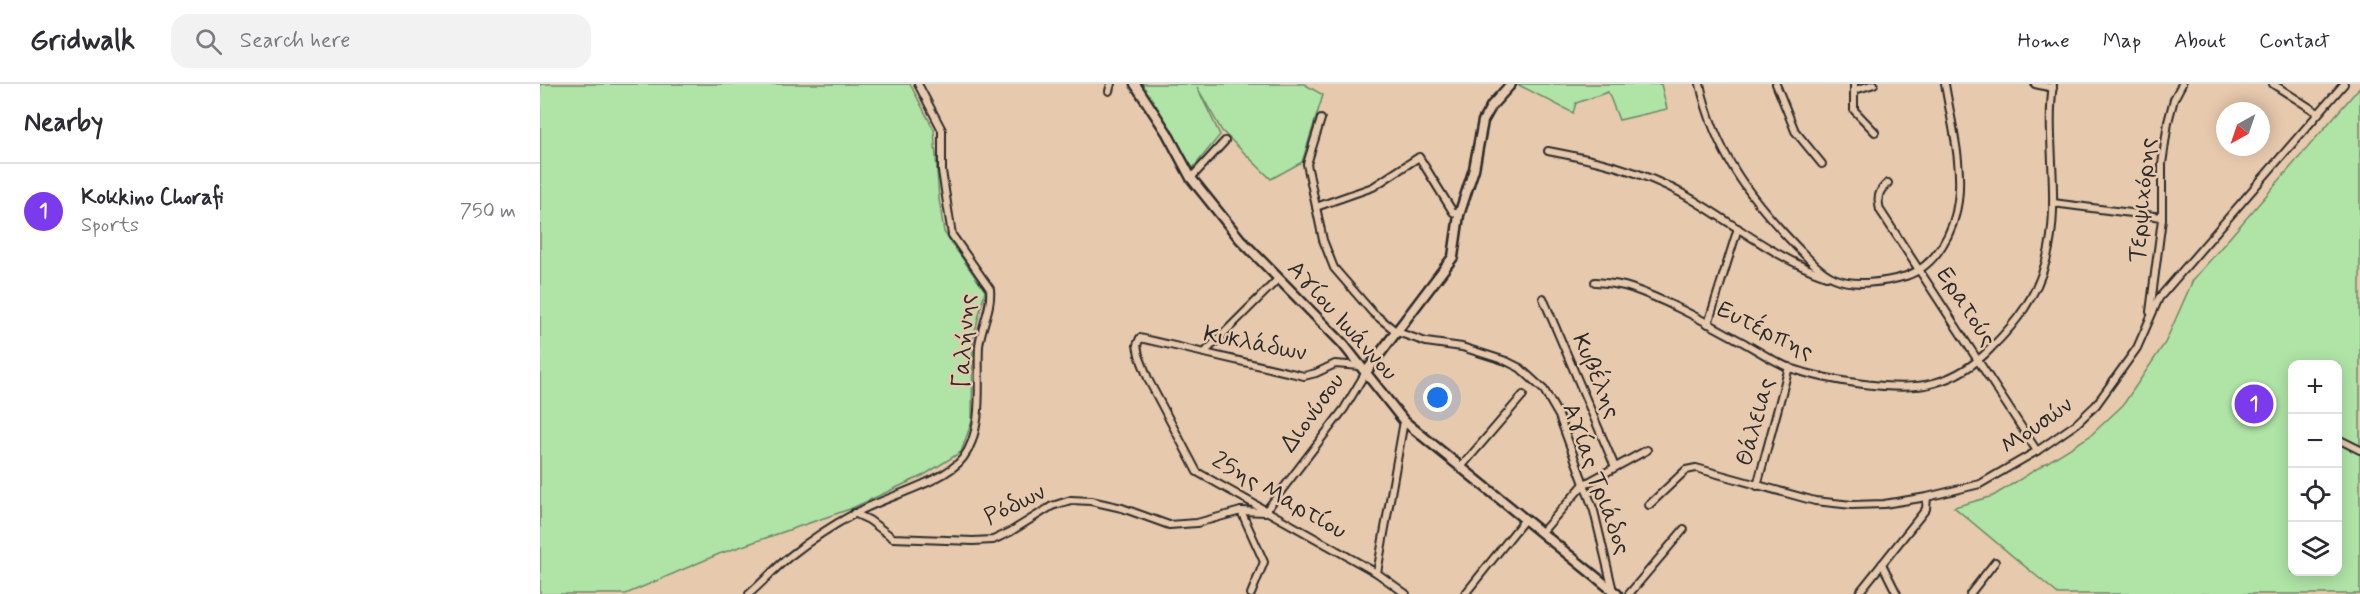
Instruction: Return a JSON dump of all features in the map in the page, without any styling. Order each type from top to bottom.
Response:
[{"type":"street","name":"Γαλήνης","points":[[854,513],[952,469],[963,457],[970,444],[979,404],[980,334],[991,298],[990,289],[952,235],[942,171],[942,130],[918,84]]},
{"type":"street","name":"Αγίου Ιωάννου","points":[[1135,84],[1167,133],[1191,178],[1240,239],[1343,344],[1404,422],[1615,592]]},
{"type":"street","name":"Διονύσου","points":[[1265,512],[1344,410],[1364,369],[1397,332],[1453,257],[1459,215],[1474,169],[1483,121],[1492,105],[1511,84]]},
{"type":"street","points":[[1700,84],[1709,121],[1735,174],[1755,201],[1787,236],[1832,278]]},
{"type":"street","points":[[1776,84],[1796,131],[1822,164]]},
{"type":"street","points":[[1874,84],[1854,87],[1854,110],[1875,132]]},
{"type":"street","points":[[1548,151],[1599,160],[1643,174],[1683,194],[1790,261],[1832,278],[1854,282],[1873,282],[1921,270],[1934,258],[1947,237],[1958,203],[1959,171],[1945,84]]},
{"type":"street","points":[[2036,84],[2053,86]]},
{"type":"street","name":"Τερψιχόρης","points":[[2148,322],[2162,217],[2162,164],[2168,122],[2174,99],[2182,84]]},
{"type":"street","points":[[2274,84],[2318,113]]},
{"type":"street","name":"Μουσών","points":[[1649,505],[1686,470],[1696,468],[1815,501],[1852,505],[1884,504],[1927,497],[1980,484],[2037,451],[2076,424],[2096,405],[2137,348],[2159,298],[2344,84]]},
{"type":"street","name":"Ευτέρπης","points":[[1595,282],[1630,288],[1708,324],[1789,367],[1834,380],[1885,386],[1931,384],[1954,376],[1979,360],[2020,317],[2035,291],[2046,262],[2051,240],[2053,203],[2050,141],[2053,86]]},
{"type":"street","name":"Αγίας Τριάδος","points":[[1321,119],[1307,164],[1329,258],[1334,268],[1373,313],[1397,332],[1426,342],[1476,350],[1520,368],[1544,390],[1558,416],[1600,531],[1615,592]]},
{"type":"street","points":[[1191,178],[1224,141]]},
{"type":"street","points":[[1316,207],[1373,187],[1419,157],[1453,212],[1459,215]]},
{"type":"street","name":"Ερατούς","points":[[1888,183],[1881,189],[1877,199],[1880,210],[2037,451]]},
{"type":"street","points":[[2053,203],[2162,217]]},
{"type":"street","points":[[1708,324],[1738,228]]},
{"type":"street","points":[[1204,353],[1278,279]]},
{"type":"street","points":[[2152,294],[2159,298]]},
{"type":"street","name":"Κυβέλης","points":[[1543,298],[1615,468]]},
{"type":"street","name":"Κυκλάδων","points":[[1140,338],[1304,376],[1335,364],[1364,369]]},
{"type":"street","name":"25ης Μαρτίου","points":[[1140,338],[1137,345],[1145,372],[1197,472],[1377,573],[1406,594]]},
{"type":"street","name":"Θάλειας","points":[[1757,486],[1789,367]]},
{"type":"street","points":[[1461,467],[1523,394]]},
{"type":"street","points":[[1377,573],[1404,422]]},
{"type":"street","points":[[2342,441],[2360,450]]},
{"type":"street","points":[[1542,532],[1583,485],[1647,450]]},
{"type":"street","points":[[1858,594],[1926,509],[1927,497]]},
{"type":"street","name":"Ρόδων","points":[[854,513],[893,538],[973,541],[993,540],[1052,506],[1071,500],[1091,501],[1122,508],[1170,525],[1197,523],[1241,512],[1265,512]]},
{"type":"street","points":[[1241,512],[1264,562],[1251,594]]},
{"type":"street","points":[[749,594],[787,558],[854,513]]},
{"type":"street","points":[[1465,594],[1525,519]]},
{"type":"street","points":[[1629,594],[1684,529]]},
{"type":"street","points":[[1970,594],[1995,562]]},
{"type":"street","points":[[1882,564],[1897,594]]},
{"type":"green space","points":[[540,84],[910,84],[934,130],[944,232],[985,291],[973,339],[972,421],[961,452],[924,475],[850,509],[719,554],[626,594],[540,594]]},
{"type":"green space","points":[[1138,84],[1304,84],[1323,95],[1302,162],[1271,179],[1222,131],[1197,87],[1220,135],[1193,168]]},
{"type":"green space","points":[[1517,84],[1661,84],[1667,109],[1619,120],[1608,92],[1576,103],[1573,113]]},
{"type":"green space","points":[[2360,87],[2360,594],[2058,594],[1954,507],[1993,496],[2090,436],[2123,405],[2165,343],[2193,280]]},
{"type":"place","name":"Kokkino Chorafi","points":[[2254,404]]}]
